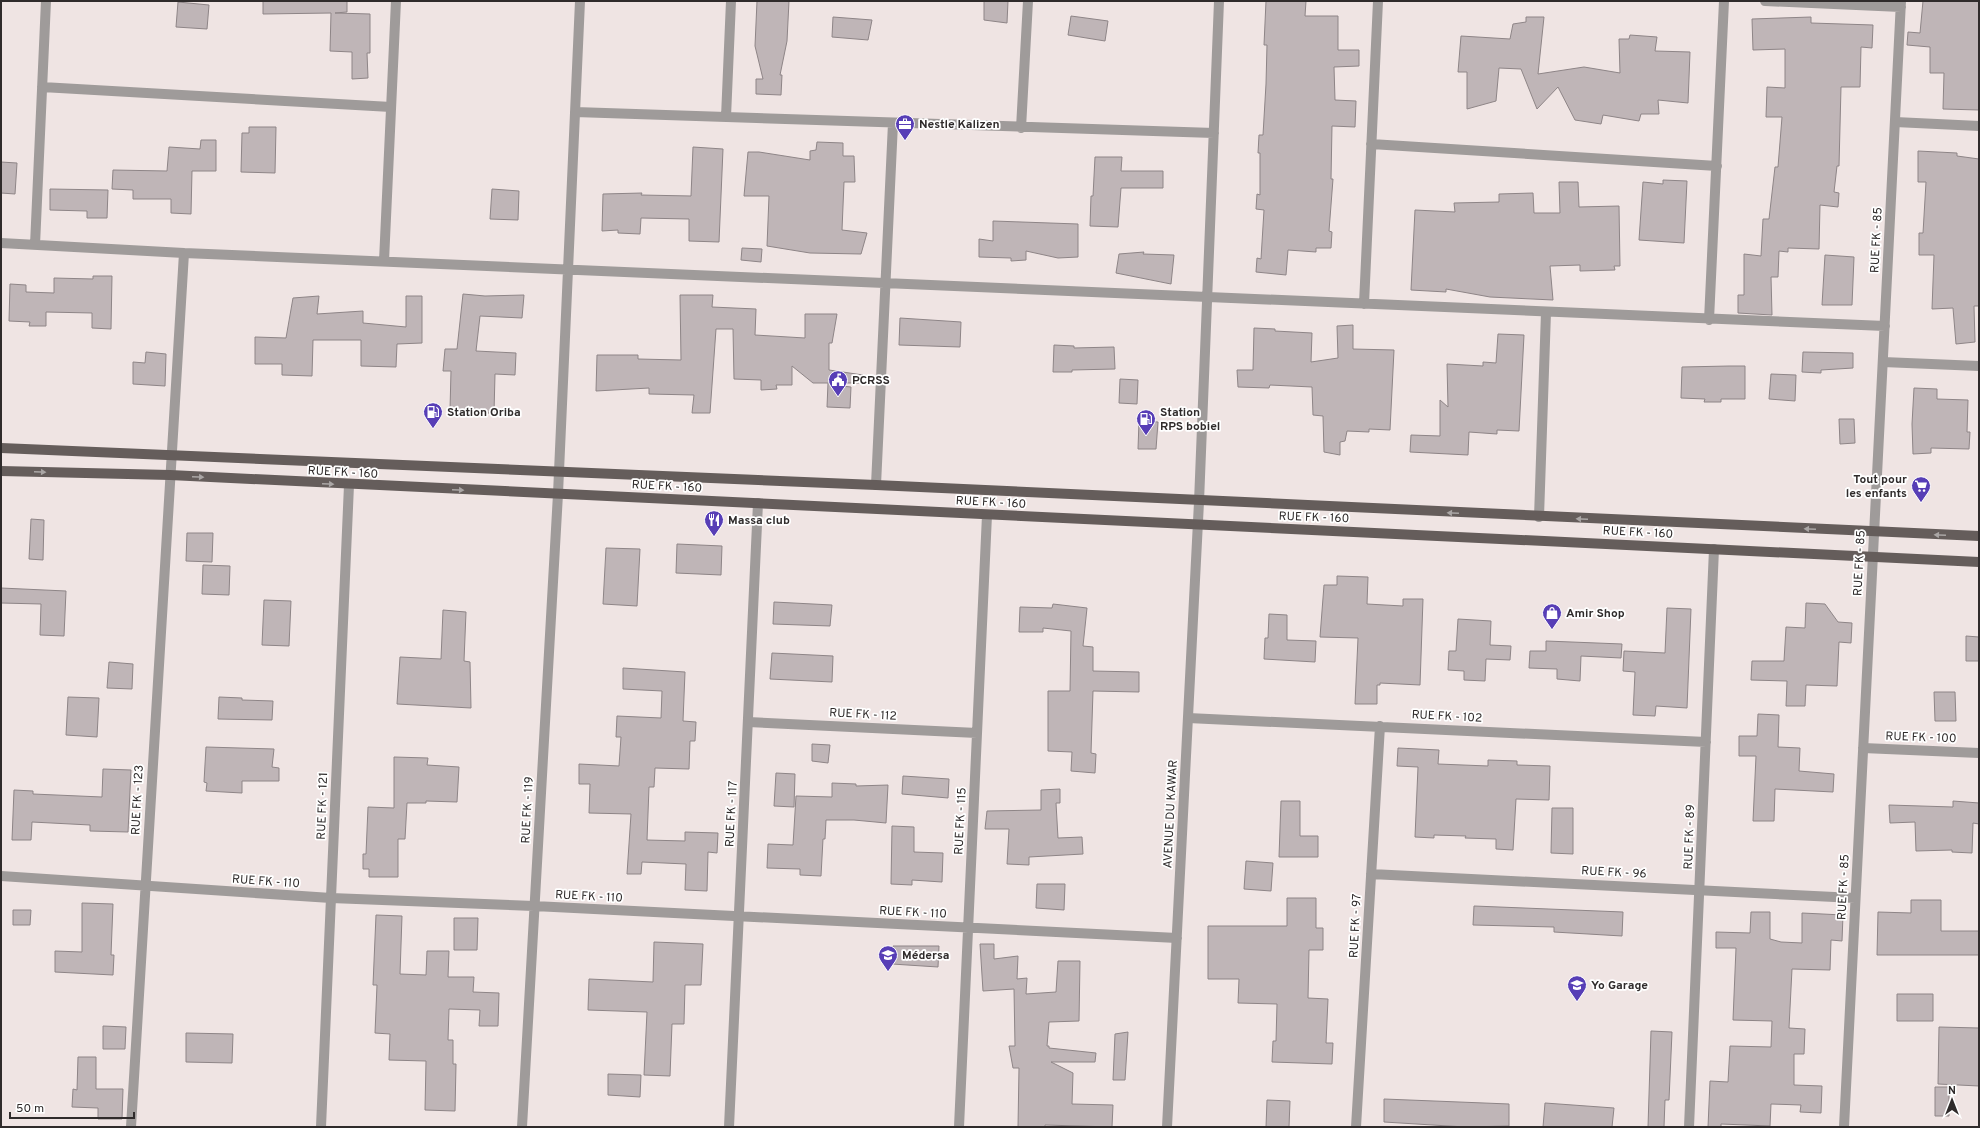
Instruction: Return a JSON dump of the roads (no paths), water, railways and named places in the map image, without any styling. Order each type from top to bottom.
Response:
[{"type":"main road","name":"RUE FK - 160","points":[[1,448],[1979,536]]},
{"type":"main road","name":"RUE FK - 160","points":[[1,471],[170,475],[349,485],[1714,548],[1979,562]]},
{"type":"street","points":[[35,245],[46,1]]},
{"type":"street","points":[[384,261],[396,1]]},
{"type":"street","name":"RUE FK - 119","points":[[522,1127],[558,494],[580,1]]},
{"type":"street","points":[[726,117],[731,1]]},
{"type":"street","points":[[1021,128],[1028,1]]},
{"type":"street","name":"AVENUE DU KAWAR","points":[[1167,1127],[1198,525],[1219,1]]},
{"type":"street","points":[[1364,304],[1378,1]]},
{"type":"street","points":[[1709,320],[1724,1]]},
{"type":"street","points":[[1765,1],[1901,4]]},
{"type":"street","name":"RUE FK - 85","points":[[1844,1127],[1901,4]]},
{"type":"street","points":[[42,87],[391,107]]},
{"type":"street","points":[[575,112],[1021,128],[1214,133]]},
{"type":"street","points":[[1895,122],[1979,126]]},
{"type":"street","points":[[876,486],[893,123]]},
{"type":"street","points":[[1371,144],[1717,166]]},
{"type":"street","points":[[1,243],[184,253],[885,284],[1709,320],[1885,326]]},
{"type":"street","name":"RUE FK - 123","points":[[131,1127],[184,253]]},
{"type":"street","points":[[1539,517],[1546,312]]},
{"type":"street","points":[[1883,362],[1979,366]]},
{"type":"street","name":"RUE FK - 121","points":[[321,1127],[349,485]]},
{"type":"street","name":"RUE FK - 117","points":[[729,1127],[758,503]]},
{"type":"street","name":"RUE FK - 115","points":[[959,1127],[987,515]]},
{"type":"street","name":"RUE FK - 89","points":[[1689,1127],[1714,548]]},
{"type":"street","name":"RUE FK - 102","points":[[1188,718],[1706,742]]},
{"type":"street","name":"RUE FK - 112","points":[[748,722],[977,733]]},
{"type":"street","name":"RUE FK - 97","points":[[1356,1127],[1380,726]]},
{"type":"street","name":"RUE FK - 100","points":[[1863,748],[1979,753]]},
{"type":"street","name":"RUE FK - 96","points":[[1371,874],[1699,889],[1855,898]]},
{"type":"street","name":"RUE FK - 110","points":[[1,876],[331,898],[534,906],[1177,938]]},
{"type":"place","name":"Nestle Kalizen","points":[[905,141]]},
{"type":"place","name":"PCRSS","points":[[838,397]]},
{"type":"place","name":"Station Oriba","points":[[433,429]]},
{"type":"place","name":"Station RPS bobiel","points":[[1146,436]]},
{"type":"place","name":"Tout pour les enfants","points":[[1921,503]]},
{"type":"place","name":"Massa club","points":[[714,537]]},
{"type":"place","name":"Amir Shop","points":[[1552,630]]},
{"type":"place","name":"Médersa","points":[[888,972]]},
{"type":"place","name":"Yo Garage","points":[[1577,1002]]}]
